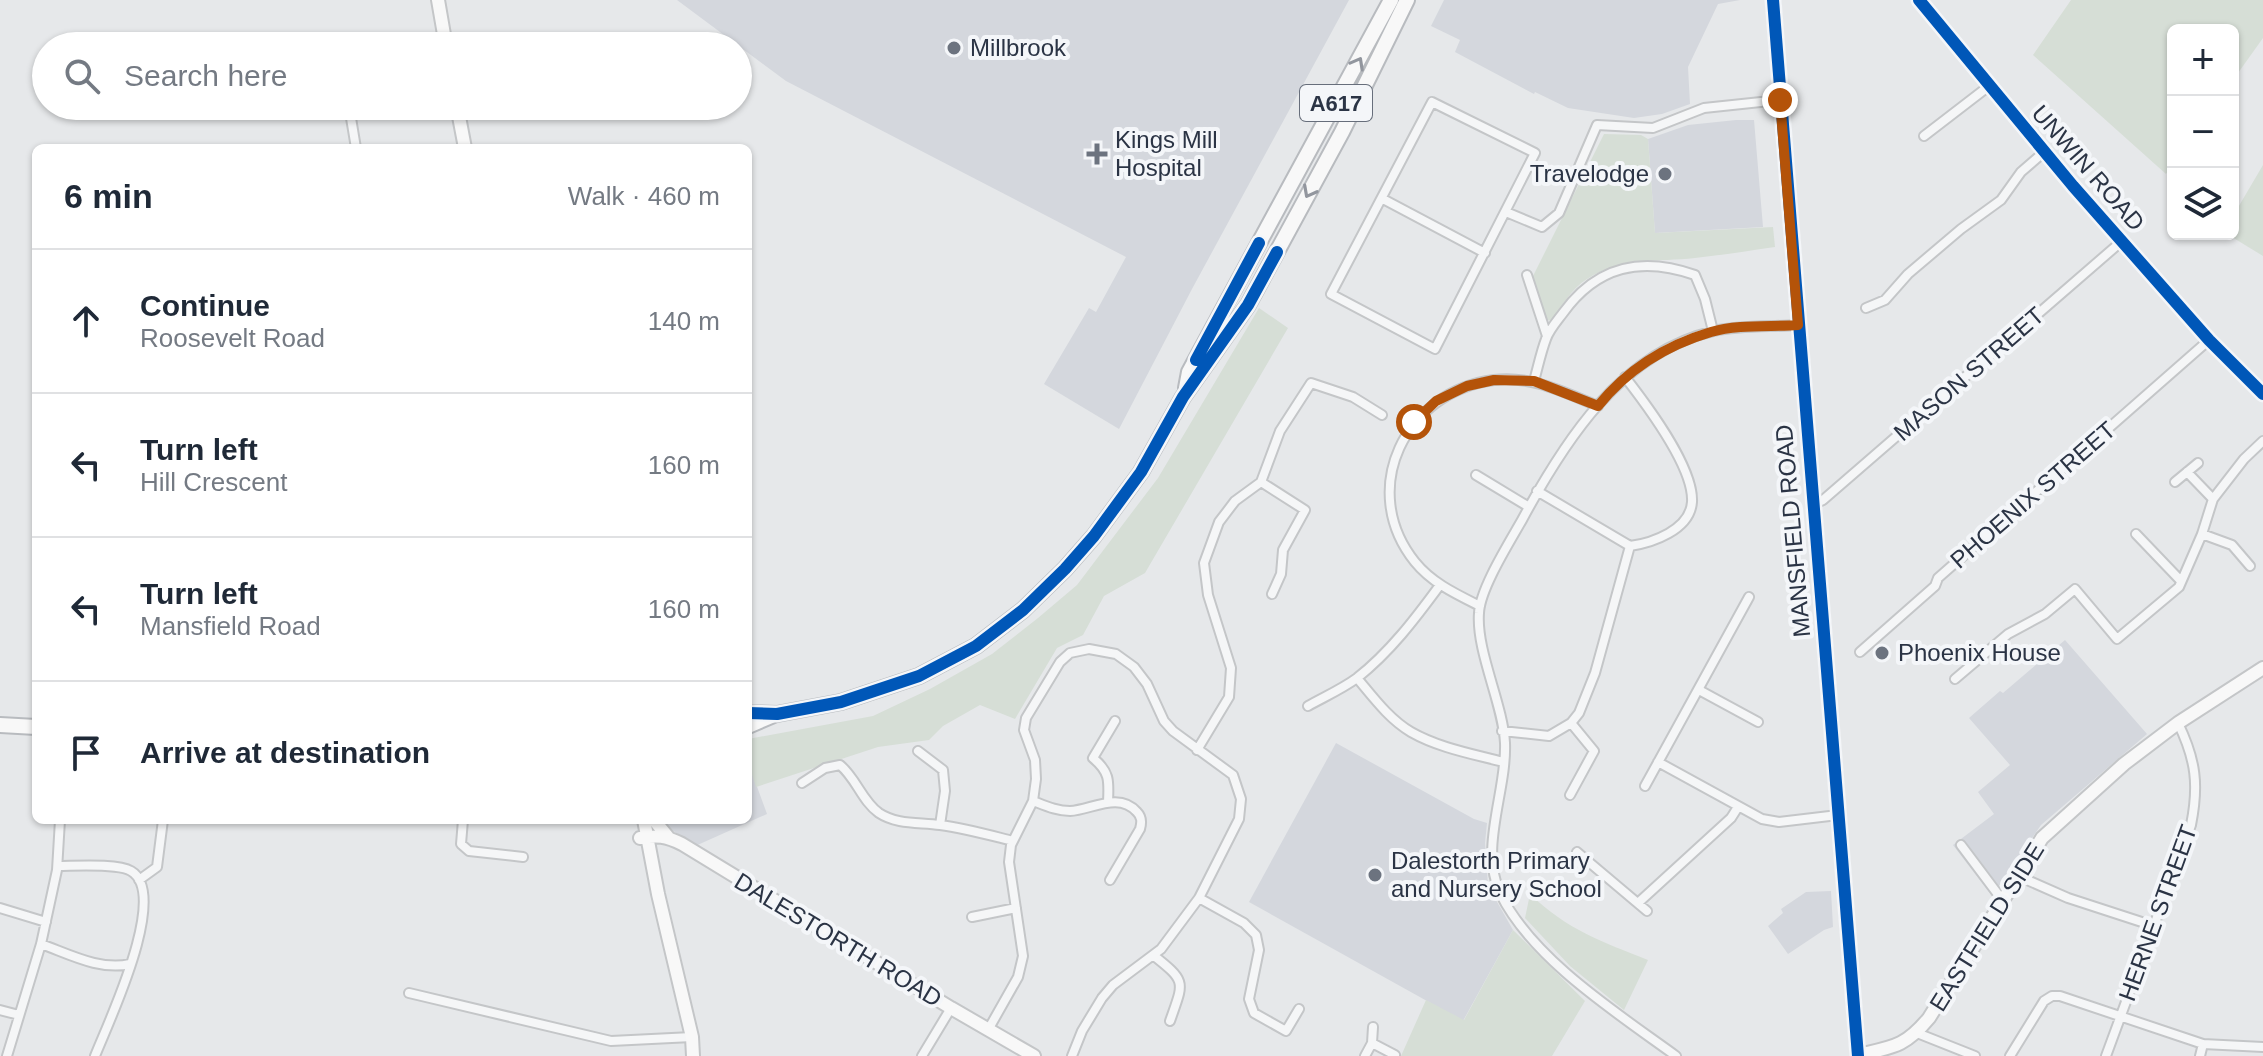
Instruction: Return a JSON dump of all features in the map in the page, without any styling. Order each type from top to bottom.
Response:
[{"type":"highway","name":"A617","points":[[1183,397],[1189,372],[1391,0]]},
{"type":"highway","name":"A617","points":[[752,724],[777,714],[841,702],[919,676],[976,646],[1023,610],[1065,569],[1094,536],[1141,472],[1183,397],[1248,305],[1342,132],[1407,0]]},
{"type":"highway","name":"A617","points":[[752,713],[777,714]]},
{"type":"highway","points":[[0,725],[32,727]]},
{"type":"main road","points":[[438,0],[444,32]]},
{"type":"main road","name":"MANSFIELD ROAD","points":[[1772,1],[1858,1056]]},
{"type":"main road","points":[[460,120],[464,144]]},
{"type":"main road","name":"EASTFIELD SIDE","points":[[1858,1056],[1900,1045],[1917,1033],[2042,838],[2124,764],[2178,723],[2262,671]]},
{"type":"main road","points":[[638,824],[658,894],[692,1037],[693,1056]]},
{"type":"main road","points":[[644,824],[644,838]]},
{"type":"main road","points":[[657,824],[668,837]]},
{"type":"main road","points":[[644,838],[668,837]]},
{"type":"main road","name":"DALESTORTH ROAD","points":[[668,837],[1034,1056]]},
{"type":"street","name":"UNWIN ROAD","points":[[1919,0],[2044,152],[2209,340],[2263,394]]},
{"type":"street","points":[[1924,136],[1989,86]]},
{"type":"street","points":[[1506,212],[1542,227],[1559,213],[1597,125],[1653,128],[1704,108],[1780,100]]},
{"type":"street","points":[[1432,102],[1535,153],[1506,212],[1435,349],[1331,294],[1432,102]]},
{"type":"street","points":[[351,120],[355,144]]},
{"type":"street","points":[[1866,308],[1885,300],[1908,274],[2001,200],[2021,172],[2044,152]]},
{"type":"street","points":[[1383,199],[1485,253]]},
{"type":"street","name":"MASON STREET","points":[[1814,504],[1823,500],[2122,241]]},
{"type":"street","points":[[1534,381],[1547,336],[1574,298],[1598,277],[1618,269],[1670,266],[1695,275],[1713,331]]},
{"type":"street","points":[[1527,275],[1547,336]]},
{"type":"street","points":[[1676,1056],[1577,982],[1549,956],[1508,907],[1498,888],[1494,842],[1505,744],[1479,627],[1480,606],[1498,564],[1537,491],[1598,406],[1625,377],[1650,359],[1713,331],[1798,325]]},
{"type":"street","name":"PHOENIX STREET","points":[[1860,652],[1935,586],[1938,578],[2209,340]]},
{"type":"street","points":[[1537,491],[1630,546],[1660,539],[1687,516],[1692,504],[1690,489],[1662,425],[1625,377]]},
{"type":"street","points":[[1480,606],[1440,585],[1415,562],[1397,533],[1389,502],[1390,475],[1414,422],[1436,401],[1467,386],[1494,380],[1534,381],[1598,406]]},
{"type":"street","points":[[1197,750],[1229,697],[1231,678],[1225,647],[1208,595],[1204,563],[1219,522],[1235,501],[1261,482],[1280,431],[1311,383],[1353,397],[1382,415]]},
{"type":"street","points":[[1955,679],[2008,634],[2045,614],[2075,589],[2117,639],[2179,587],[2213,499],[2244,459],[2263,441]]},
{"type":"street","points":[[2175,482],[2198,463]]},
{"type":"street","points":[[2187,472],[2213,499]]},
{"type":"street","points":[[1476,475],[1529,507]]},
{"type":"street","points":[[1261,482],[1305,510],[1283,550],[1281,574],[1272,594]]},
{"type":"street","points":[[2136,534],[2181,581]]},
{"type":"street","points":[[2202,534],[2232,545],[2250,566]]},
{"type":"street","points":[[1502,731],[1549,736],[1571,723],[1579,713],[1595,673],[1630,546]]},
{"type":"street","points":[[1308,706],[1357,678],[1409,628],[1440,585]]},
{"type":"street","points":[[1645,786],[1749,597]]},
{"type":"street","points":[[988,1030],[1018,977],[1023,956],[1009,862],[1013,841],[1033,801],[1036,779],[1035,760],[1024,730],[1026,718],[1060,662],[1070,653],[1089,649],[1116,654],[1134,667],[1147,684],[1164,721],[1173,731],[1233,775],[1241,799],[1239,819],[1199,898],[1173,935],[1153,955],[1113,985],[1102,998],[1082,1031],[1072,1056]]},
{"type":"street","points":[[1357,678],[1381,707],[1411,732],[1455,750],[1503,762]]},
{"type":"street","points":[[1699,690],[1758,722]]},
{"type":"street","points":[[1108,802],[1108,777],[1104,767],[1093,758],[1115,721]]},
{"type":"street","points":[[1570,795],[1594,751],[1571,723]]},
{"type":"street","name":"HERNE STREET","points":[[2106,1056],[2191,825],[2196,798],[2191,750],[2178,723]]},
{"type":"street","points":[[918,751],[943,770],[945,791],[940,825]]},
{"type":"street","points":[[1658,762],[1762,819],[1779,822],[1838,815]]},
{"type":"street","points":[[802,783],[825,768],[840,765],[879,813],[895,821],[940,825],[1013,841]]},
{"type":"street","points":[[1033,801],[1067,811],[1108,802],[1131,807],[1139,813],[1142,824],[1110,880]]},
{"type":"street","points":[[1638,903],[1731,818],[1738,807]]},
{"type":"street","points":[[7,1056],[41,944],[58,866],[60,824]]},
{"type":"street","points":[[139,880],[157,867],[162,824]]},
{"type":"street","points":[[463,824],[461,844],[469,851],[523,857]]},
{"type":"street","points":[[1961,845],[2003,901]]},
{"type":"street","points":[[1577,852],[1647,911]]},
{"type":"street","points":[[58,866],[125,868],[136,873],[145,892],[144,918],[130,964],[95,1056]]},
{"type":"street","points":[[2018,876],[2068,898],[2154,926]]},
{"type":"street","points":[[1199,898],[1244,923],[1256,935],[1259,950],[1249,999],[1254,1013],[1286,1031],[1299,1009]]},
{"type":"street","points":[[0,908],[46,922]]},
{"type":"street","points":[[972,917],[1016,908]]},
{"type":"street","points":[[41,944],[102,966],[115,968],[130,964]]},
{"type":"street","points":[[1153,955],[1180,980],[1180,993],[1170,1021]]},
{"type":"street","points":[[409,993],[611,1041],[692,1037]]},
{"type":"street","points":[[2010,1056],[2044,1001],[2052,996],[2121,1015],[2203,1044],[2263,1047]]},
{"type":"street","points":[[922,1056],[951,1008]]},
{"type":"street","points":[[0,1010],[19,1015]]},
{"type":"street","points":[[1365,1056],[1372,1043],[1373,1027]]},
{"type":"street","points":[[1917,1033],[1975,1056]]},
{"type":"street","points":[[1372,1043],[1395,1055]]},
{"type":"street","points":[[2200,1056],[2203,1044]]},
{"type":"shaded area","name":"Kings Mill Hospital","points":[[677,0],[1349,0],[1119,429],[1044,384],[1089,308],[1096,312],[1126,257],[786,81],[752,56],[752,32],[720,32]]},
{"type":"shaded area","points":[[1444,0],[1740,0],[1718,4],[1688,67],[1690,104],[1662,114],[1634,118],[1568,108],[1534,94],[1455,52],[1460,40],[1431,26]]},
{"type":"shaded area","points":[[2071,0],[2263,0],[2263,38],[2239,72],[2239,24],[2167,24],[2166,174],[2033,55]]},
{"type":"shaded area","points":[[1754,120],[1763,227],[1655,233],[1648,139],[1688,125]]},
{"type":"shaded area","points":[[1604,134],[1641,135],[1648,139],[1655,233],[1773,227],[1775,247],[1613,267],[1581,283],[1551,321],[1545,319],[1532,278]]},
{"type":"shaded area","points":[[2263,165],[2263,256],[2237,240],[2239,206]]},
{"type":"shaded area","points":[[1259,308],[1288,328],[1145,573],[1104,596],[1083,635],[1057,648],[1015,719],[980,705],[943,726],[929,740],[878,747],[756,787],[752,774],[752,738],[873,716],[992,654],[1077,585],[1158,478]]},
{"type":"shaded area","points":[[2065,640],[2147,734],[2041,825],[1992,896],[1953,845],[1994,814],[1978,792],[2010,765],[1969,718]]},
{"type":"shaded area","name":"Dalestorth Primary and Nursery School","points":[[1336,743],[1474,819],[1487,823],[1488,886],[1513,930],[1463,1021],[1249,902]]},
{"type":"shaded area","points":[[752,773],[767,814],[752,821]]},
{"type":"shaded area","points":[[665,824],[745,824],[693,847]]},
{"type":"shaded area","points":[[1831,891],[1833,927],[1788,954],[1768,926],[1783,913],[1781,909],[1806,892]]},
{"type":"shaded area","points":[[1530,894],[1572,926],[1648,960],[1624,1010],[1570,966],[1525,918]]},
{"type":"shaded area","points":[[1513,930],[1585,1001],[1552,1056],[1401,1056],[1426,1000],[1464,1020]]},
{"type":"cycle path","points":[[1773,0],[1858,1056]]},
{"type":"cycle path","points":[[1919,0],[2073,186],[2209,340],[2263,394]]},
{"type":"cycle path","points":[[1196,360],[1259,243]]},
{"type":"cycle path","points":[[752,713],[777,714],[841,702],[919,676],[976,646],[1023,610],[1094,536],[1141,472],[1183,397],[1248,305],[1277,252]]},
{"type":"place","name":"Millbrook","points":[[954,48]]},
{"type":"place","name":"Kings Mill Hospital","points":[[1097,154]]},
{"type":"place","name":"Travelodge","points":[[1665,174]]},
{"type":"place","name":"Phoenix House","points":[[1882,653]]},
{"type":"place","name":"Dalestorth Primary and Nursery School","points":[[1375,875]]},
{"type":"route","points":[[1414,422],[1436,401],[1467,386],[1494,380],[1534,381],[1598,406],[1625,377],[1650,359],[1685,342],[1713,331],[1798,325],[1780,100]]}]
